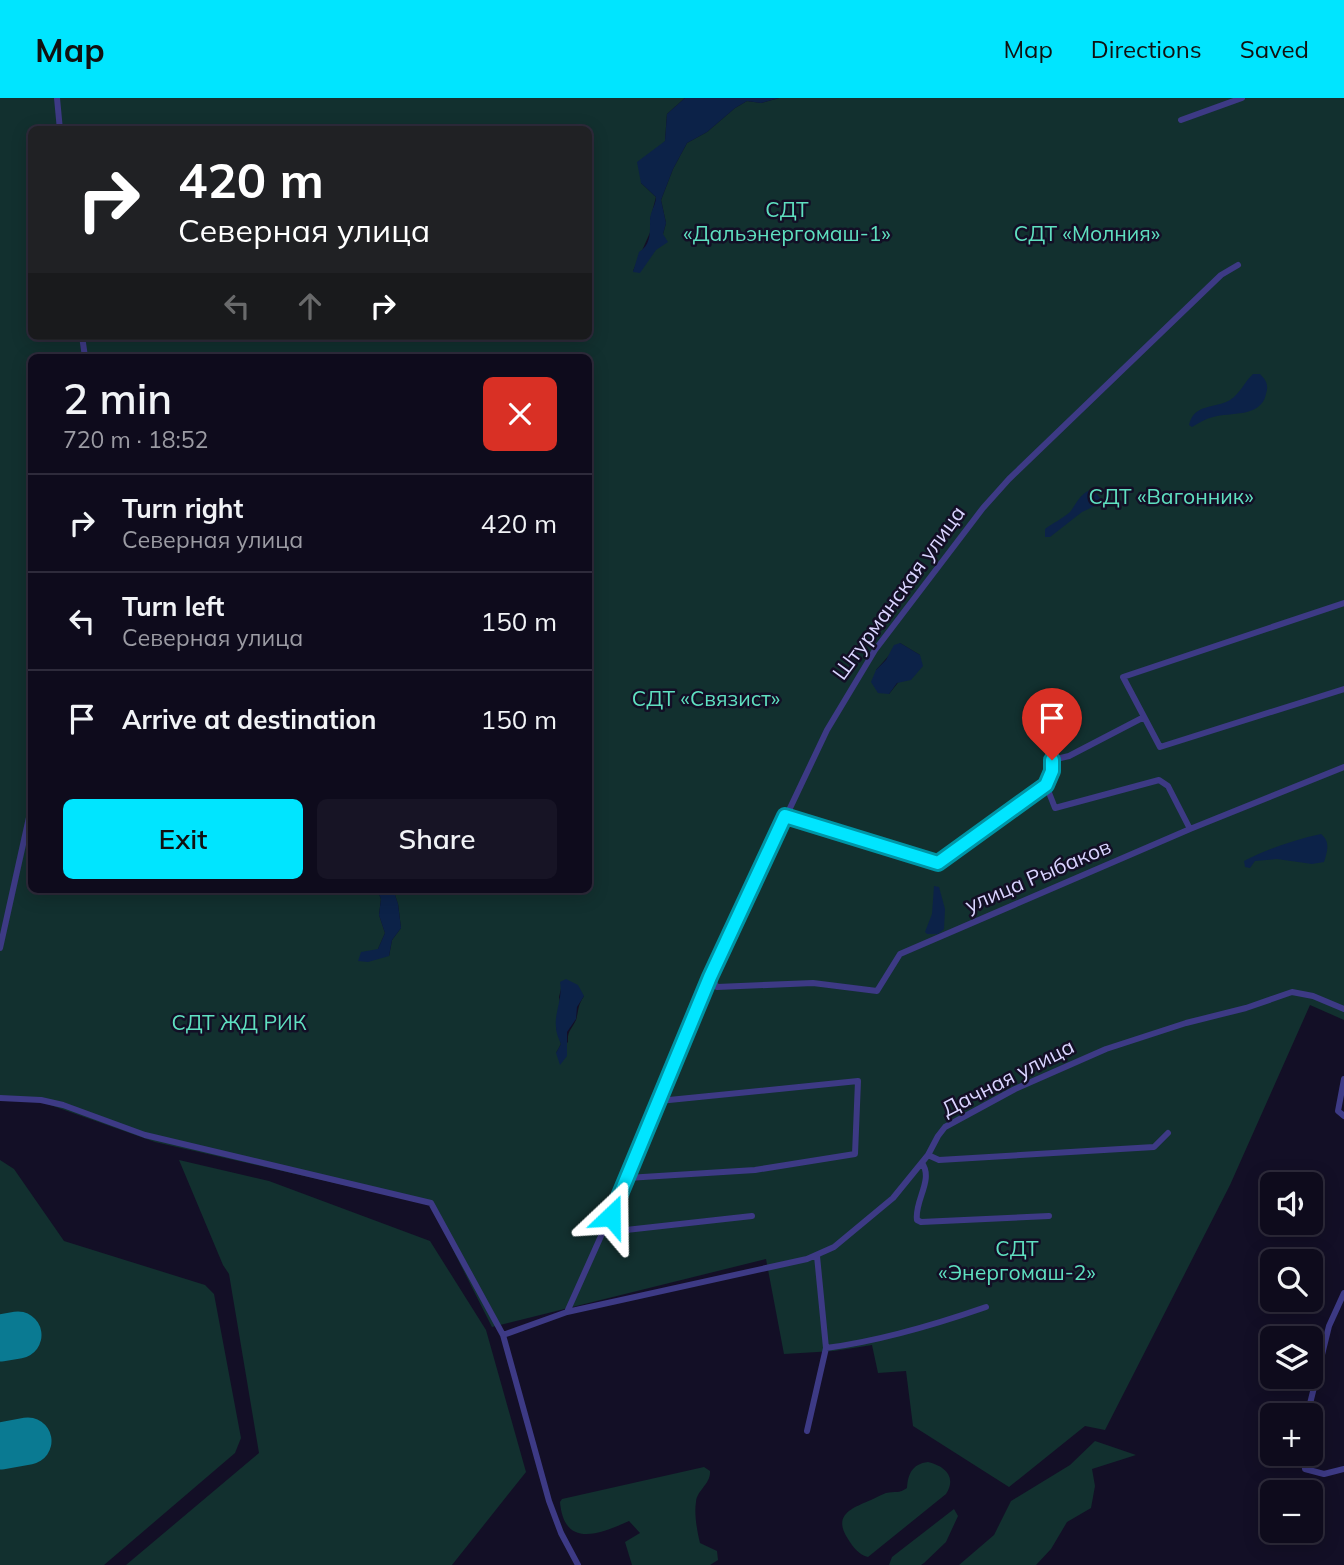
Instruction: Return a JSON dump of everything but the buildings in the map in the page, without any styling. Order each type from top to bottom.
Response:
[{"type":"street","points":[[57,98],[60,126]]},
{"type":"street","points":[[1181,120],[1210,112],[1242,98]]},
{"type":"street","name":"Штурманская улица","points":[[567,1312],[627,1178],[710,977],[785,816],[856,678],[983,508],[1040,448],[1221,275],[1238,265]]},
{"type":"street","points":[[1344,603],[1123,677],[1160,747],[1344,689]]},
{"type":"street","points":[[785,816],[938,863],[1046,785],[1052,771],[1052,760],[1069,757],[1144,717]]},
{"type":"street","name":"улица Рыбаков","points":[[710,977],[717,987],[813,983],[877,991],[900,954],[1344,767]]},
{"type":"street","points":[[1046,785],[1055,808],[1159,780],[1168,786],[1190,830]]},
{"type":"street","points":[[0,948],[28,822]]},
{"type":"street","name":"Дачная улица","points":[[567,1312],[817,1256],[834,1247],[893,1198],[949,1125],[1015,1089],[1106,1049],[1292,992],[1313,996],[1344,1009]]},
{"type":"street","points":[[1344,1079],[1338,1111],[1344,1116]]},
{"type":"street","points":[[627,1178],[755,1170],[855,1154],[858,1081],[659,1101]]},
{"type":"street","points":[[0,1098],[41,1100],[63,1105],[145,1135],[431,1203],[503,1335],[549,1501],[561,1533],[578,1565]]},
{"type":"street","points":[[928,1155],[939,1160],[1154,1147],[1168,1133]]},
{"type":"street","points":[[922,1163],[926,1177],[916,1213],[917,1220],[921,1222],[1049,1216]]},
{"type":"street","points":[[606,1227],[626,1230],[752,1216]]},
{"type":"street","points":[[807,1431],[826,1348],[817,1256]]},
{"type":"street","points":[[1310,1403],[1329,1326],[1344,1293]]},
{"type":"street","points":[[826,1348],[894,1336],[986,1307]]},
{"type":"street","points":[[503,1335],[567,1312]]},
{"type":"street","points":[[1305,1466],[1305,1469],[1324,1474],[1344,1469]]},
{"type":"green space","points":[[0,98],[685,98],[667,114],[665,141],[641,183],[656,197],[650,220],[652,228],[633,271],[663,234],[666,223],[661,200],[687,143],[707,132],[747,101],[761,103],[779,98],[1344,98],[1344,1020],[1310,1005],[1230,1185],[1105,1430],[1085,1426],[1009,1487],[913,1426],[906,1371],[878,1373],[872,1345],[834,1351],[784,1354],[766,1259],[492,1327],[431,1206],[427,1204],[155,1142],[39,1101],[0,1100]],"holes":[[[900,643],[920,655],[889,694],[876,670]],[[561,989],[584,996],[568,1042],[556,1053],[561,1044],[556,1027],[561,1007]]]},
{"type":"green space","points":[[0,1160],[14,1169],[64,1241],[205,1285],[214,1294],[241,1438],[235,1453],[104,1565],[0,1565],[0,1461],[38,1451],[33,1424],[0,1429]]},
{"type":"green space","points":[[179,1160],[269,1181],[430,1241],[486,1330],[526,1472],[452,1565],[126,1565],[259,1453],[229,1274]]},
{"type":"green space","points":[[1095,1441],[1136,1455],[1092,1469],[1095,1486],[1091,1508],[1067,1522],[1051,1549],[1036,1565],[959,1565],[994,1535],[1011,1501],[1070,1465]]},
{"type":"green space","points":[[928,1462],[940,1466],[948,1473],[950,1482],[946,1494],[868,1557],[859,1553],[844,1531],[842,1524],[846,1513],[889,1492],[904,1490],[912,1470]]},
{"type":"green space","points":[[704,1467],[710,1471],[710,1476],[697,1498],[695,1507],[700,1543],[717,1551],[718,1560],[710,1565],[632,1565],[625,1542],[640,1533],[629,1521],[607,1530],[585,1534],[568,1527],[563,1517],[560,1502],[562,1499]]},
{"type":"green space","points":[[954,1509],[958,1516],[946,1542],[924,1563],[889,1565],[892,1557]]},
{"type":"water","points":[[685,98],[779,98],[761,103],[747,101],[707,132],[687,143],[661,200],[666,223],[663,234],[668,242],[656,250],[640,273],[633,272],[639,252],[648,242],[650,217],[656,197],[641,183],[637,162],[665,141],[667,114]]},
{"type":"water","points":[[1253,374],[1260,374],[1267,385],[1263,402],[1258,407],[1244,413],[1210,418],[1192,427],[1189,425],[1195,413],[1234,397]]},
{"type":"water","points":[[1090,490],[1100,498],[1097,505],[1082,512],[1050,537],[1045,537],[1045,529],[1070,512]]},
{"type":"water","points":[[900,643],[920,655],[923,666],[911,680],[897,683],[889,694],[878,693],[871,682],[876,670],[886,660],[894,645]]},
{"type":"water","points":[[1321,834],[1327,844],[1324,862],[1312,864],[1277,859],[1255,861],[1250,868],[1245,867],[1244,861],[1263,852]]},
{"type":"water","points":[[934,886],[939,887],[945,909],[944,929],[938,934],[927,934],[925,932],[932,914]]},
{"type":"water","points":[[379,893],[394,893],[401,928],[392,940],[389,956],[368,962],[358,961],[361,952],[378,949],[385,933],[379,915],[381,899]]},
{"type":"water","points":[[566,979],[578,985],[584,996],[577,1007],[576,1019],[567,1032],[567,1056],[560,1065],[556,1053],[561,1044],[556,1022],[560,982]]},
{"type":"runway","points":[[0,1338],[18,1335]]},
{"type":"runway","points":[[0,1446],[28,1441]]},
{"type":"route","points":[[611,1216],[710,977],[785,816],[938,863],[1046,785],[1052,771],[1052,760]]},
{"type":"park label","name":"СДТ «Дальэнергомаш-1»","points":[[787,222]]},
{"type":"park label","name":"СДТ «Молния»","points":[[1087,234]]},
{"type":"park label","name":"СДТ «Вагонник»","points":[[1171,497]]},
{"type":"park label","name":"СДТ «Связист»","points":[[706,699]]},
{"type":"park label","name":"СДТ ЖД РИК","points":[[239,1023]]},
{"type":"park label","name":"СДТ «Энергомаш-2»","points":[[1017,1261]]}]
